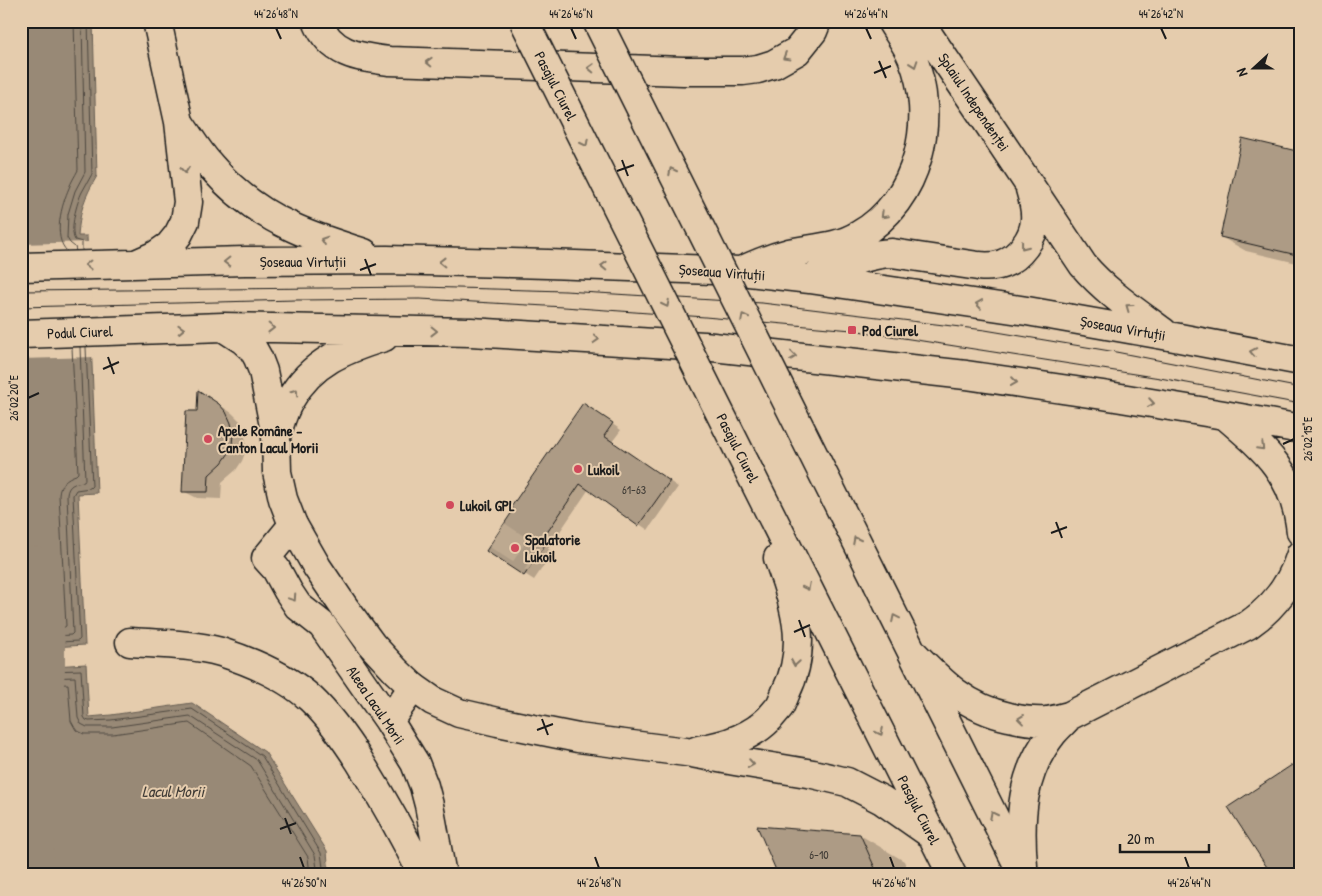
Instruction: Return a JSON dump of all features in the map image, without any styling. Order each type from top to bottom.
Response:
[{"type":"main road","points":[[21,267],[137,264],[156,255],[178,235],[185,221],[188,202],[178,117],[157,21]]},
{"type":"main road","points":[[317,21],[328,40],[344,51],[362,58],[408,62],[682,71],[743,71],[774,64],[796,51],[813,31],[817,21]]},
{"type":"main road","name":"Pasajul Ciurel","points":[[524,21],[952,875]]},
{"type":"main road","points":[[596,21],[1023,875]]},
{"type":"main road","points":[[740,271],[770,258],[843,243],[859,235],[886,214],[906,188],[919,156],[924,118],[923,98],[912,57],[891,21]]},
{"type":"main road","name":"Splaiul Independenței","points":[[919,21],[1083,265],[1112,294],[1169,336]]},
{"type":"main road","points":[[178,117],[210,165],[230,186],[271,216],[320,238],[387,260]]},
{"type":"main road","name":"Splaiul Independenței","points":[[810,279],[878,253],[892,252],[978,266],[989,266],[1007,262],[1022,250],[1029,241],[1033,231],[1035,220],[1034,205],[1029,183]]},
{"type":"main road","name":"Șoseaua Virtuții","points":[[137,264],[387,260],[740,271],[810,279],[1027,311],[1301,361]]},
{"type":"main road","points":[[222,327],[471,332],[704,346],[966,375],[1093,393],[1301,429]]},
{"type":"main road","points":[[222,327],[243,340],[253,349],[263,371],[276,436],[277,472],[283,499],[293,526],[317,567],[372,645],[413,687],[433,701],[459,713],[498,722],[578,738],[686,752],[813,774],[847,782],[882,800],[932,835]]},
{"type":"main road","name":"Podul Ciurel","points":[[21,334],[222,327]]},
{"type":"main road","points":[[276,436],[290,399],[313,370],[326,360],[344,351],[403,331]]},
{"type":"main road","points":[[1224,415],[1258,444],[1280,469],[1293,495],[1301,532]]},
{"type":"main road","points":[[686,752],[731,743],[763,725],[779,708],[796,666],[798,640],[794,611],[783,572],[746,465]]},
{"type":"main road","name":"Aleea Lacul Morii","points":[[293,526],[266,558],[276,569],[298,606],[322,625],[415,764],[429,805],[442,875]]},
{"type":"main road","points":[[912,652],[941,682],[966,701],[992,714],[1021,720],[1046,721],[1070,716],[1248,626],[1260,618],[1272,606],[1283,590],[1296,568],[1301,554]]},
{"type":"main road","points":[[130,642],[193,647],[219,652],[243,660],[278,676],[310,699],[338,730],[372,782],[397,823],[423,875]]},
{"type":"main road","points":[[388,721],[413,687]]},
{"type":"main road","points":[[1023,875],[1021,841],[1022,806],[1028,778],[1041,751],[1054,732],[1070,716]]},
{"type":"water","points":[[21,21],[93,21],[97,176],[83,204],[78,236],[87,236],[97,493],[78,494],[85,645],[21,649]]},
{"type":"water","name":"Lacul Morii","points":[[86,664],[89,717],[192,703],[265,752],[327,851],[329,875],[21,875],[21,668]]},
{"type":"pier","points":[[89,242],[94,357],[21,359],[21,244]]},
{"type":"building","points":[[1242,138],[1301,152],[1301,256],[1220,237]]},
{"type":"building","name":"Apele Române - Canton Lacul Morii","points":[[198,390],[219,404],[226,412],[233,434],[232,445],[222,463],[209,475],[208,492],[182,492],[186,411],[197,411]]},
{"type":"building","points":[[583,403],[613,423],[604,436],[670,481],[638,526],[580,484],[540,543],[544,546],[524,576],[486,551],[514,509],[511,507]]},
{"type":"building","points":[[1301,759],[1301,875],[1272,875],[1228,807]]},
{"type":"building","points":[[757,826],[860,834],[878,875],[778,875]]},
{"type":"waterway","points":[[25,875],[38,667],[34,573]]},
{"type":"tunnel","points":[[497,535],[535,560]]},
{"type":"tram line","points":[[21,291],[421,287],[565,291],[762,303],[985,330],[1116,352],[1301,388]]},
{"type":"tram line","points":[[21,307],[420,299],[705,317],[852,330],[1160,378],[1301,404]]},
{"type":"place","name":"Pod Ciurel","points":[[852,330]]},
{"type":"place","name":"Apele Române - Canton Lacul Morii","points":[[208,439]]},
{"type":"place","name":"Lukoil","points":[[578,469]]},
{"type":"place","name":"Lukoil GPL","points":[[450,505]]},
{"type":"place","name":"Spalatorie Lukoil","points":[[515,548]]}]
